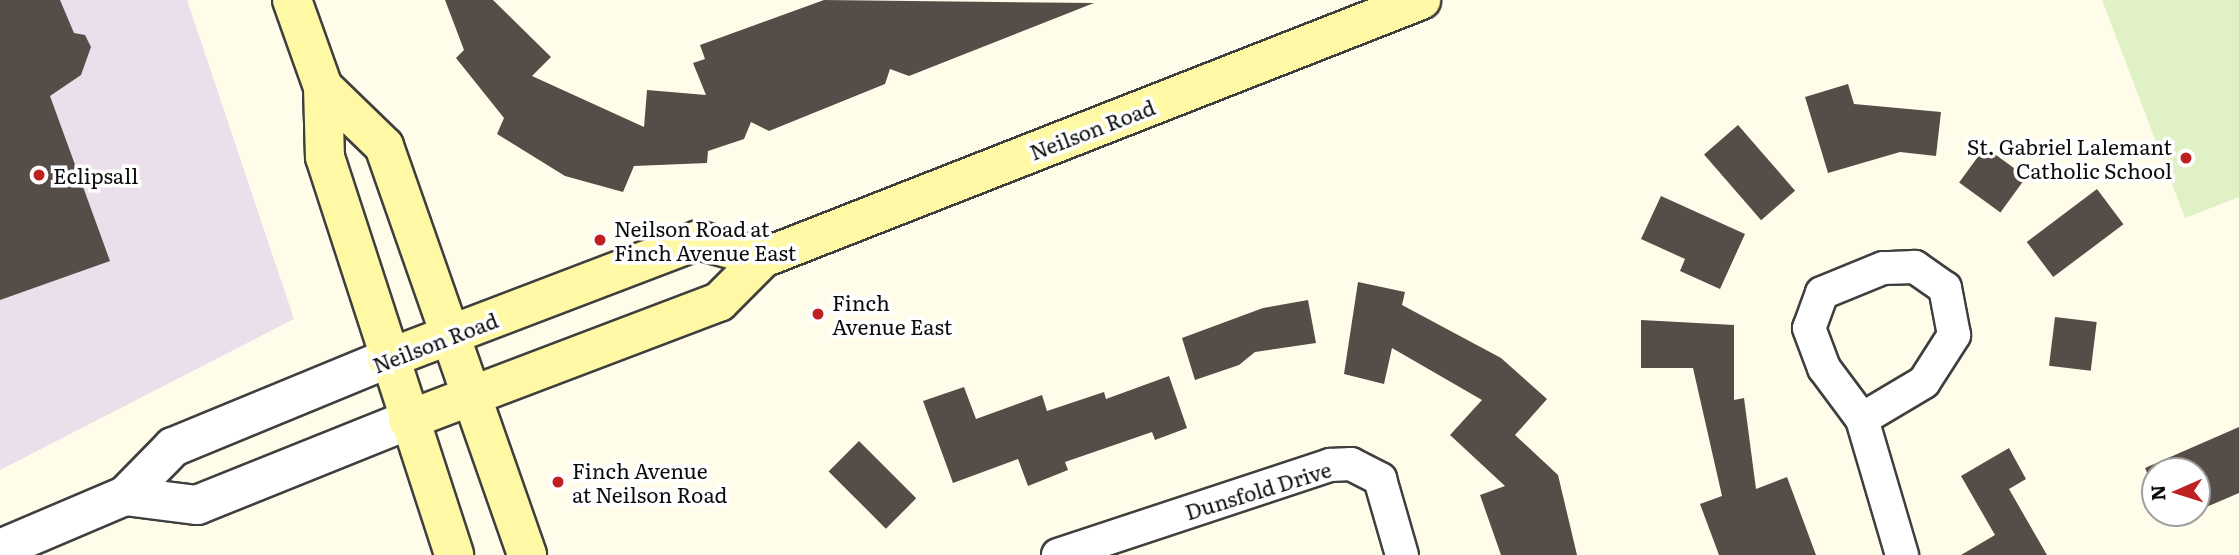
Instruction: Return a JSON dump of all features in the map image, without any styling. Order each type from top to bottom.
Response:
[{"type":"main road","points":[[292,0],[324,87],[325,157],[387,359],[454,555]]},
{"type":"main road","name":"Neilson Road","points":[[408,420],[719,302],[763,258],[1421,0]]},
{"type":"main road","points":[[324,87],[384,146],[527,555]]},
{"type":"main road","name":"Neilson Road","points":[[387,359],[450,332],[698,240],[763,258]]},
{"type":"street","points":[[1862,419],[1924,382],[1954,335],[1945,288],[1915,267],[1883,268],[1822,293],[1810,328],[1824,368],[1862,419],[1902,555]]},
{"type":"street","name":"Neilson Road","points":[[0,549],[125,496],[173,447],[387,359]]},
{"type":"street","name":"Neilson Road","points":[[125,496],[197,505],[408,420]]},
{"type":"street","name":"Dunsfold Drive","points":[[1058,555],[1330,465],[1352,464],[1380,479],[1402,555]]},
{"type":"shaded area","points":[[0,0],[187,0],[294,319],[0,470]]},
{"type":"green space","points":[[2102,0],[2239,0],[2239,197],[2185,218]]},
{"type":"building","name":"Eclipsall","points":[[0,0],[60,0],[74,33],[85,35],[91,47],[81,75],[50,96],[110,261],[0,300]]},
{"type":"building","points":[[445,0],[493,0],[551,57],[532,76],[644,127],[647,90],[706,95],[693,63],[705,59],[700,45],[824,0],[1094,3],[909,76],[890,69],[885,84],[769,131],[751,122],[744,139],[708,151],[707,163],[634,166],[623,192],[565,176],[497,134],[504,118],[456,58],[464,50]]},
{"type":"building","points":[[1848,84],[1854,104],[1941,112],[1936,156],[1900,152],[1828,173],[1805,97]]},
{"type":"building","points":[[1738,125],[1795,191],[1761,220],[1704,155]]},
{"type":"building","points":[[1985,147],[2026,177],[2000,213],[1959,183]]},
{"type":"building","points":[[2097,189],[2123,224],[2053,277],[2027,242]]},
{"type":"building","points":[[1661,196],[1745,234],[1720,289],[1680,271],[1685,259],[1641,239]]},
{"type":"building","points":[[1358,282],[1405,292],[1402,305],[1501,358],[1547,399],[1515,435],[1558,475],[1577,555],[1501,555],[1480,495],[1505,486],[1450,435],[1482,400],[1392,348],[1384,384],[1344,374]]},
{"type":"building","points":[[1308,300],[1316,343],[1255,352],[1239,365],[1195,380],[1182,338],[1263,308]]},
{"type":"building","points":[[2055,317],[2097,322],[2091,371],[2049,366]]},
{"type":"building","points":[[1641,320],[1734,325],[1734,400],[1744,398],[1756,489],[1787,477],[1816,555],[1719,555],[1700,504],[1722,496],[1693,368],[1641,368]]},
{"type":"building","points":[[1169,376],[1187,428],[1155,440],[1152,432],[1065,462],[1068,470],[1028,486],[1018,459],[953,483],[923,401],[964,387],[976,419],[1042,395],[1047,411],[1104,392],[1106,399]]},
{"type":"building","points":[[2239,427],[2239,493],[2211,505],[2211,457],[2170,457]]},
{"type":"building","points":[[859,441],[916,498],[886,529],[829,471]]},
{"type":"building","points":[[2009,448],[2026,479],[2009,489],[2047,555],[1961,555],[1995,535],[1961,476]]},
{"type":"place","name":"St. Gabriel Lalemant Catholic School","points":[[2186,158]]},
{"type":"place","name":"Eclipsall","points":[[39,175]]},
{"type":"place","name":"Neilson Road at Finch Avenue East","points":[[600,240]]},
{"type":"place","name":"Finch Avenue East","points":[[818,314]]},
{"type":"place","name":"Finch Avenue at Neilson Road","points":[[558,482]]}]
